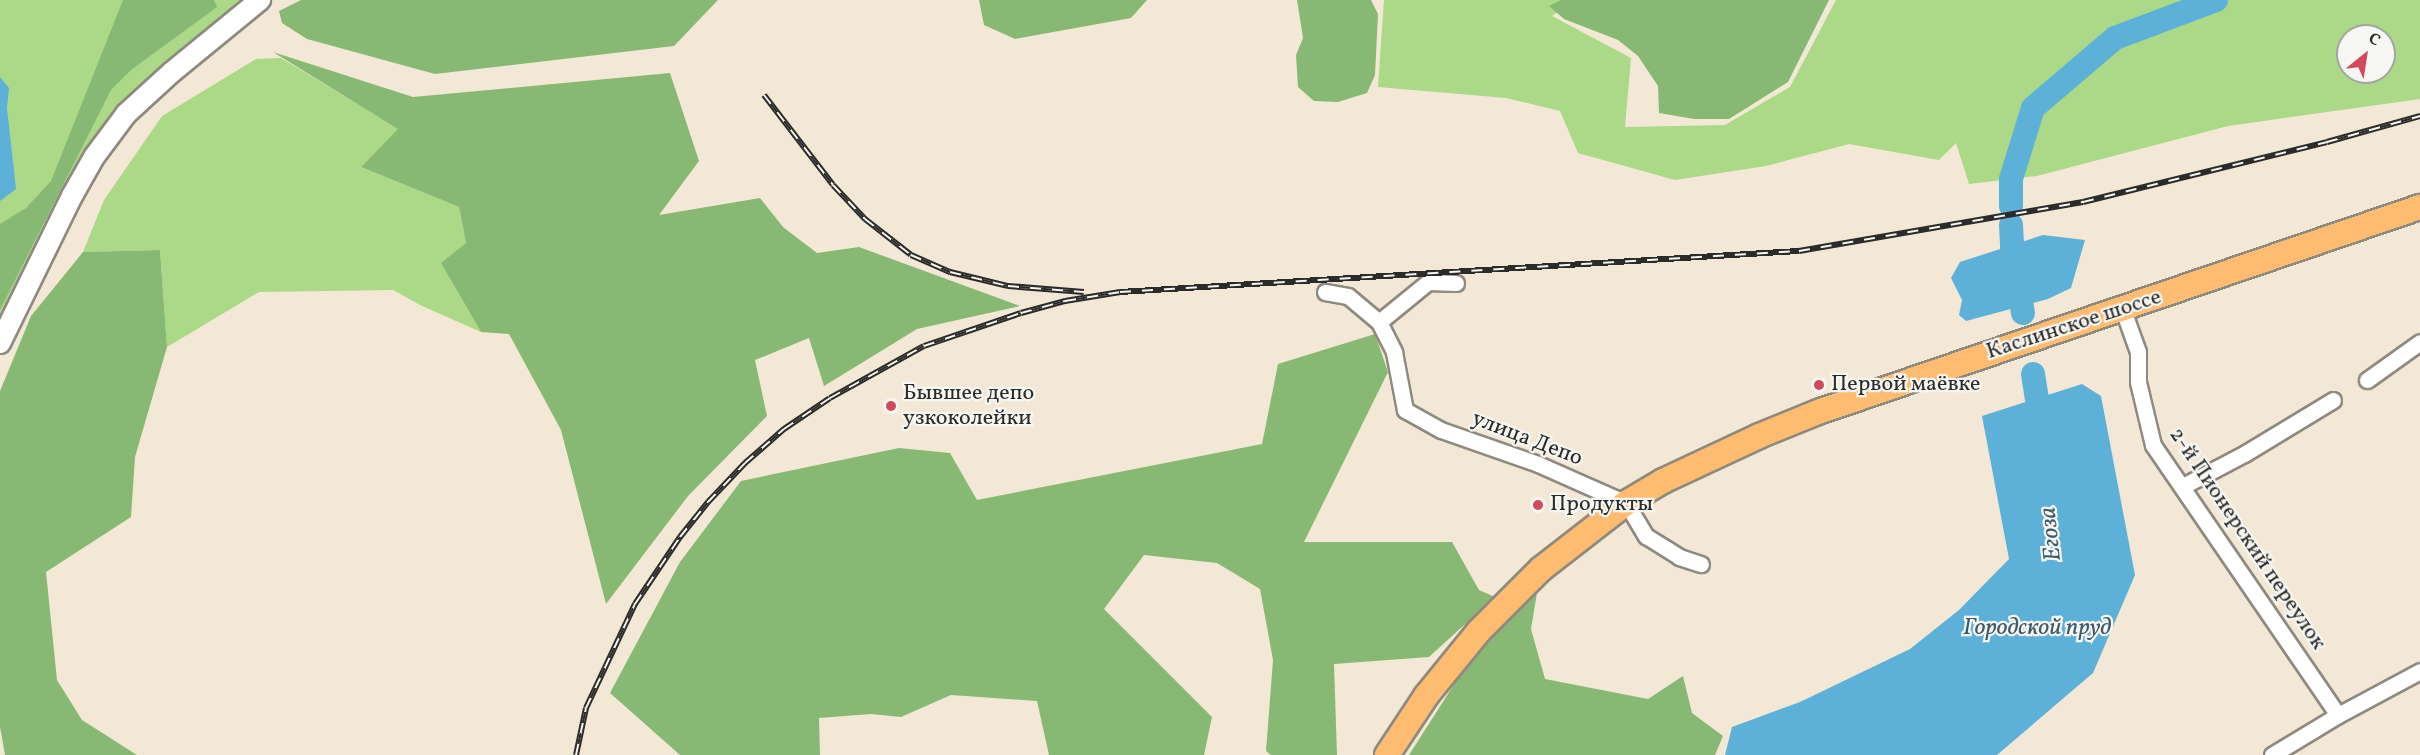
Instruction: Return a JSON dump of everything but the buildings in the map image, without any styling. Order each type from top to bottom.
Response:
[{"type":"main road","name":"Каслинское шоссе","points":[[1388,755],[1426,696],[1479,631],[1542,569],[1626,503],[1692,466],[1818,412],[2420,207]]},
{"type":"street","points":[[0,343],[72,196],[94,157],[126,114],[172,72],[260,0]]},
{"type":"street","points":[[1380,322],[1428,282],[1456,283]]},
{"type":"street","name":"улица Депо","points":[[1325,292],[1348,296],[1380,322],[1394,352],[1405,410],[1441,430],[1538,465],[1626,503]]},
{"type":"street","name":"2-й Пионерский переулок","points":[[2123,310],[2138,352],[2138,382],[2153,445],[2338,715]]},
{"type":"street","points":[[2367,380],[2420,342]]},
{"type":"street","points":[[2183,486],[2244,454],[2333,400]]},
{"type":"street","points":[[1626,503],[1646,536],[1679,557],[1701,564]]},
{"type":"street","points":[[2272,755],[2338,715],[2420,670]]},
{"type":"green space","points":[[0,0],[246,0],[154,76],[0,328]]},
{"type":"green space","points":[[123,0],[214,0],[217,7],[131,70],[111,90],[0,310],[0,224],[26,208],[51,181]]},
{"type":"green space","points":[[301,0],[718,0],[674,46],[435,74],[307,39],[282,23],[279,11]]},
{"type":"green space","points":[[979,0],[1147,0],[1131,18],[1015,39],[984,25]]},
{"type":"green space","points":[[1297,0],[1371,0],[1378,14],[1375,75],[1367,93],[1338,102],[1314,101],[1298,87],[1296,55],[1303,38]]},
{"type":"green space","points":[[1384,0],[1573,0],[1552,16],[1631,58],[1625,127],[1725,125],[1790,87],[1836,0],[2420,0],[2420,99],[2228,126],[2037,176],[1969,184],[1956,143],[1939,160],[1849,144],[1766,166],[1675,180],[1578,153],[1560,111],[1506,98],[1378,87]]},
{"type":"green space","points":[[1561,0],[1829,0],[1788,82],[1729,119],[1694,119],[1659,113],[1658,86],[1638,56],[1618,40],[1564,19],[1549,6]]},
{"type":"green space","points":[[273,52],[413,97],[670,73],[699,161],[659,215],[760,198],[783,227],[817,253],[859,247],[1020,306],[917,329],[824,386],[809,338],[755,360],[767,416],[688,496],[606,604],[561,430],[509,334],[481,332],[441,263],[466,243],[459,207],[361,167],[398,129]]},
{"type":"green space","points":[[281,58],[399,129],[361,167],[459,207],[466,243],[442,264],[481,332],[420,305],[393,290],[259,292],[167,347],[160,250],[83,252],[104,200],[162,116],[256,59]]},
{"type":"green space","points":[[160,250],[167,347],[135,457],[131,517],[46,572],[57,680],[82,720],[137,755],[5,755],[0,727],[0,391],[31,316],[83,252]]},
{"type":"green space","points":[[1375,334],[1388,372],[1304,542],[1452,542],[1479,590],[1495,597],[1429,657],[1334,664],[1337,755],[1271,755],[1266,751],[1273,660],[1260,589],[1217,563],[1144,555],[1104,609],[1212,717],[1204,755],[1049,755],[1037,701],[951,695],[901,717],[871,714],[819,718],[820,755],[680,755],[610,693],[680,562],[741,481],[899,448],[950,453],[977,500],[1262,444],[1278,364]]},
{"type":"green space","points":[[1537,593],[1531,629],[1545,679],[1648,699],[1683,676],[1692,713],[1723,736],[1715,755],[1409,755],[1483,639]]},
{"type":"water","points":[[0,77],[9,88],[7,108],[16,189],[0,201]]},
{"type":"water","points":[[2043,235],[2085,240],[2071,288],[2048,299],[1966,321],[1959,315],[1962,300],[1951,278],[1960,262]]},
{"type":"water","name":"Городской пруд","points":[[2082,384],[2101,396],[2135,575],[2093,673],[1997,755],[1725,755],[1732,727],[1800,702],[1910,649],[1959,610],[2009,559],[1982,416]]},
{"type":"waterway","name":"Егоза","points":[[2011,206],[2011,179],[2033,108],[2115,38],[2216,0]]},
{"type":"waterway","name":"Егоза","points":[[2011,225],[2012,246],[2023,313]]},
{"type":"waterway","name":"Егоза","points":[[2033,374],[2042,431]]},
{"type":"railway","points":[[764,95],[833,185],[865,219],[911,255],[950,272],[1008,286],[1084,292]]},
{"type":"railway","points":[[576,755],[586,708],[635,604],[680,537],[708,502],[745,463],[784,429],[830,398],[924,346],[1021,313],[1065,301],[1120,292],[1799,251],[2083,202],[2327,142],[2420,116]]},
{"type":"place","name":"Первой маёвке","points":[[1819,385]]},
{"type":"place","name":"Бывшее депо узкоколейки","points":[[891,406]]},
{"type":"place","name":"Продукты","points":[[1538,505]]}]
